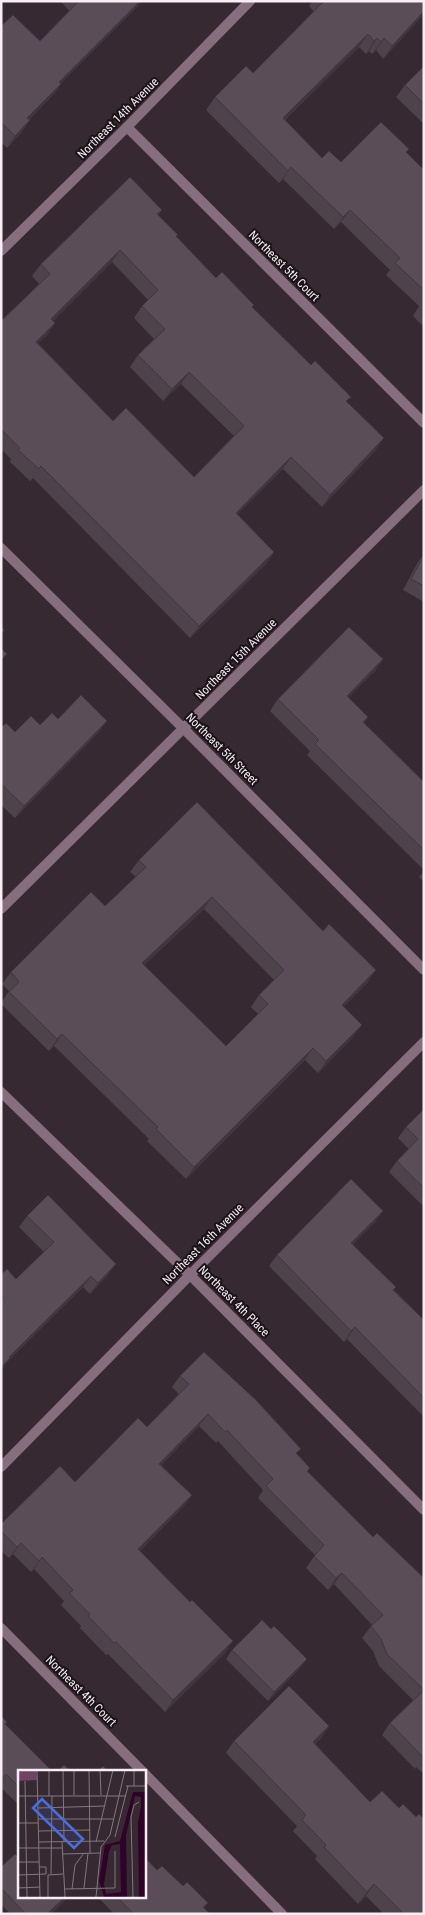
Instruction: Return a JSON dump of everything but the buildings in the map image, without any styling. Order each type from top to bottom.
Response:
[{"type":"street","name":"Northeast 14th Avenue","points":[[1,251],[127,127],[250,1]]},
{"type":"street","name":"Northeast 5th Court","points":[[127,127],[424,423]]},
{"type":"street","name":"Northeast 15th Avenue","points":[[1,909],[424,490]]},
{"type":"street","name":"Northeast 5th Street","points":[[1,548],[424,970]]},
{"type":"street","name":"Northeast 16th Avenue","points":[[1,1467],[424,1042]]},
{"type":"street","name":"Northeast 4th Place","points":[[1,1092],[190,1275],[424,1510]]},
{"type":"street","name":"Northeast 4th Court","points":[[1,1628],[141,1770]]},
{"type":"street","name":"Northeast 4th Court","points":[[145,1774],[282,1914]]}]
